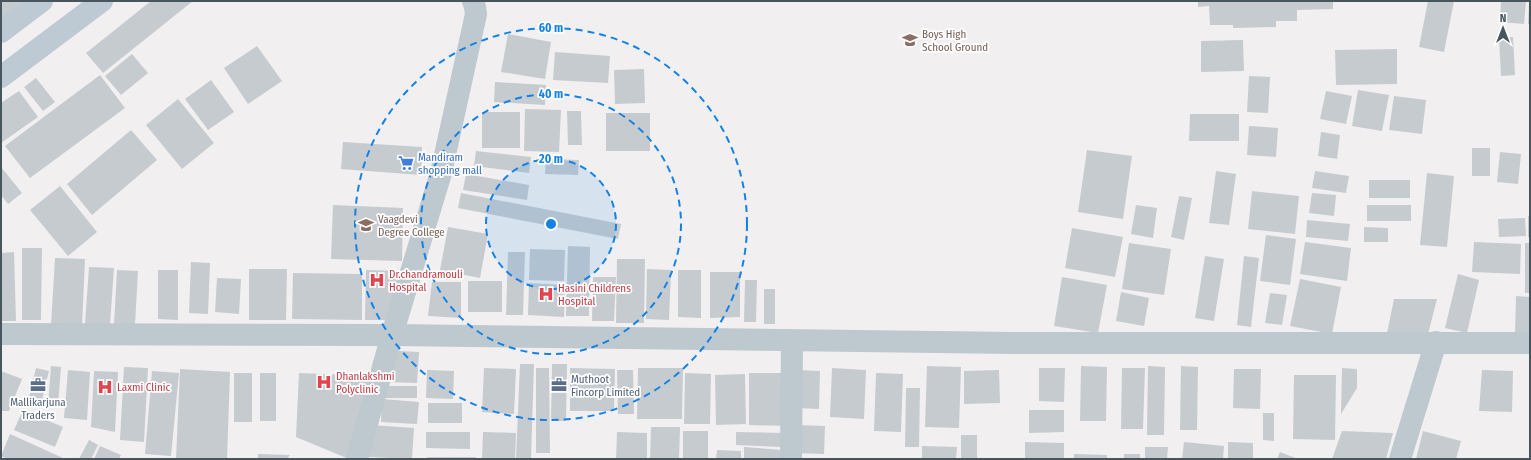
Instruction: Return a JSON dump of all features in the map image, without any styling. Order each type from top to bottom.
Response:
[{"type":"main road","points":[[1,32],[42,1]]},
{"type":"main road","points":[[1,76],[102,1]]},
{"type":"street","points":[[357,459],[392,335],[441,173],[476,14],[473,1]]},
{"type":"street","points":[[1,334],[392,335],[1006,343],[1530,343]]},
{"type":"street","points":[[791,459],[792,341]]},
{"type":"street","points":[[1400,459],[1436,342]]},
{"type":"building","points":[[1,1],[33,1],[1,24]]},
{"type":"building","points":[[151,1],[193,1],[103,73],[86,53]]},
{"type":"building","points":[[1198,1],[1333,1],[1333,9],[1297,10],[1297,21],[1276,21],[1276,27],[1233,28],[1233,25],[1210,25],[1209,6],[1198,7]]},
{"type":"building","points":[[1428,1],[1454,1],[1444,52],[1419,47]]},
{"type":"building","points":[[1501,1],[1526,1],[1524,24],[1500,22]]},
{"type":"building","points":[[1529,2],[1530,24],[1528,24]]},
{"type":"building","points":[[508,34],[551,42],[545,79],[501,72]]},
{"type":"building","points":[[1513,37],[1515,75],[1501,76],[1499,38]]},
{"type":"building","points":[[1243,40],[1244,71],[1201,72],[1201,41]]},
{"type":"building","points":[[257,46],[282,81],[248,104],[224,68]]},
{"type":"building","points":[[1397,49],[1397,84],[1336,85],[1335,50]]},
{"type":"building","points":[[555,52],[610,56],[608,83],[553,80]]},
{"type":"building","points":[[132,54],[148,73],[121,95],[105,76]]},
{"type":"building","points":[[644,69],[645,103],[615,104],[614,70]]},
{"type":"building","points":[[100,75],[125,108],[30,178],[5,146]]},
{"type":"building","points":[[1249,76],[1270,77],[1268,113],[1247,112]]},
{"type":"building","points":[[36,78],[55,102],[43,111],[24,87]]},
{"type":"building","points":[[211,80],[234,112],[208,130],[185,99]]},
{"type":"building","points":[[495,82],[546,85],[545,105],[494,102]]},
{"type":"building","points":[[1358,90],[1389,95],[1382,131],[1352,126]]},
{"type":"building","points":[[19,91],[38,117],[1,143],[1,103]]},
{"type":"building","points":[[1326,91],[1352,96],[1346,124],[1320,119]]},
{"type":"building","points":[[1394,96],[1426,100],[1422,134],[1389,130]]},
{"type":"building","points":[[178,99],[214,143],[182,169],[146,125]]},
{"type":"building","points":[[525,109],[561,110],[559,152],[524,151]]},
{"type":"building","points":[[567,111],[581,111],[582,145],[568,145]]},
{"type":"building","points":[[482,112],[520,112],[520,148],[482,148]]},
{"type":"building","points":[[606,113],[650,113],[650,151],[606,151]]},
{"type":"building","points":[[1190,114],[1239,114],[1239,141],[1189,141]]},
{"type":"building","points":[[1249,126],[1278,128],[1276,157],[1247,155]]},
{"type":"building","points":[[131,130],[157,160],[92,215],[67,184]]},
{"type":"building","points":[[1321,132],[1340,135],[1337,159],[1318,156]]},
{"type":"building","points":[[343,142],[422,147],[421,175],[341,169]]},
{"type":"building","points":[[1472,148],[1490,148],[1490,176],[1472,176]]},
{"type":"building","points":[[1087,150],[1132,156],[1123,219],[1078,212]]},
{"type":"building","points":[[476,151],[531,157],[529,173],[474,166]]},
{"type":"building","points":[[1500,152],[1521,154],[1518,184],[1497,182]]},
{"type":"building","points":[[546,159],[579,160],[578,175],[545,174]]},
{"type":"building","points":[[1,167],[22,193],[8,204],[1,195]]},
{"type":"building","points":[[1216,171],[1236,174],[1229,225],[1209,223]]},
{"type":"building","points":[[1315,171],[1349,176],[1346,193],[1312,188]]},
{"type":"building","points":[[1427,173],[1454,176],[1447,247],[1420,245]]},
{"type":"building","points":[[466,174],[529,185],[527,200],[463,190]]},
{"type":"building","points":[[1369,180],[1410,180],[1410,198],[1369,198]]},
{"type":"building","points":[[60,186],[97,232],[68,256],[30,210]]},
{"type":"building","points":[[1252,191],[1299,196],[1295,234],[1248,229]]},
{"type":"building","points":[[461,193],[621,224],[618,239],[458,208]]},
{"type":"building","points":[[1312,193],[1336,195],[1334,216],[1309,213]]},
{"type":"building","points":[[1179,196],[1192,198],[1184,240],[1171,237]]},
{"type":"building","points":[[333,205],[403,208],[402,261],[331,259]]},
{"type":"building","points":[[1136,205],[1157,208],[1153,238],[1131,234]]},
{"type":"building","points":[[1367,205],[1411,205],[1411,221],[1367,221]]},
{"type":"building","points":[[1528,216],[1530,216],[1530,237],[1528,237]]},
{"type":"building","points":[[1525,218],[1526,236],[1499,237],[1498,219]]},
{"type":"building","points":[[1307,220],[1350,224],[1348,241],[1306,237]]},
{"type":"building","points":[[448,227],[488,234],[480,278],[440,270]]},
{"type":"building","points":[[1364,227],[1388,228],[1388,242],[1364,242]]},
{"type":"building","points":[[1072,228],[1123,237],[1115,277],[1065,268]]},
{"type":"building","points":[[1266,235],[1296,239],[1290,285],[1260,281]]},
{"type":"building","points":[[1305,242],[1351,248],[1347,281],[1300,274]]},
{"type":"building","points":[[1474,242],[1521,244],[1520,274],[1472,272]]},
{"type":"building","points":[[1129,243],[1171,249],[1164,295],[1122,289]]},
{"type":"building","points":[[1525,243],[1530,243],[1530,293],[1525,293]]},
{"type":"building","points":[[568,246],[590,247],[589,316],[566,316]]},
{"type":"building","points":[[22,248],[42,248],[41,320],[22,320]]},
{"type":"building","points":[[530,249],[565,250],[564,281],[529,280]]},
{"type":"building","points":[[14,252],[16,321],[1,321],[1,253]]},
{"type":"building","points":[[508,252],[525,252],[523,315],[506,315]]},
{"type":"building","points":[[1205,256],[1224,259],[1214,321],[1195,318]]},
{"type":"building","points":[[1244,256],[1259,258],[1251,327],[1237,325]]},
{"type":"building","points":[[55,258],[85,259],[82,327],[51,325]]},
{"type":"building","points":[[617,259],[645,259],[644,323],[616,323]]},
{"type":"building","points":[[191,262],[210,263],[208,314],[189,313]]},
{"type":"building","points":[[89,267],[114,268],[110,325],[85,324]]},
{"type":"building","points":[[249,269],[287,269],[286,320],[249,320]]},
{"type":"building","points":[[647,269],[671,270],[669,320],[646,319]]},
{"type":"building","points":[[117,270],[138,271],[135,325],[114,324]]},
{"type":"building","points":[[158,270],[178,270],[178,320],[158,319]]},
{"type":"building","points":[[366,270],[407,271],[387,320],[365,320]]},
{"type":"building","points":[[678,270],[701,270],[701,318],[678,317]]},
{"type":"building","points":[[710,272],[740,272],[740,317],[710,318]]},
{"type":"building","points":[[293,273],[362,274],[362,320],[292,319]]},
{"type":"building","points":[[1458,274],[1479,280],[1467,333],[1445,328]]},
{"type":"building","points":[[593,277],[616,277],[614,321],[592,321]]},
{"type":"building","points":[[1062,277],[1107,285],[1098,333],[1054,326]]},
{"type":"building","points":[[217,278],[241,279],[239,314],[215,312]]},
{"type":"building","points":[[1300,279],[1341,287],[1332,334],[1290,326]]},
{"type":"building","points":[[745,280],[757,280],[756,322],[744,322]]},
{"type":"building","points":[[468,281],[502,281],[502,312],[468,312]]},
{"type":"building","points":[[432,282],[461,282],[461,318],[428,316]]},
{"type":"building","points":[[529,283],[565,285],[564,317],[528,315]]},
{"type":"building","points":[[764,289],[775,289],[775,324],[764,324]]},
{"type":"building","points":[[1121,292],[1149,298],[1144,326],[1116,321]]},
{"type":"building","points":[[1270,293],[1287,295],[1282,325],[1265,323]]},
{"type":"building","points":[[1516,296],[1530,297],[1530,333],[1515,333]]},
{"type":"building","points":[[1394,299],[1437,299],[1428,334],[1387,333]]},
{"type":"building","points":[[399,351],[419,352],[417,383],[389,382]]},
{"type":"building","points":[[520,364],[534,364],[531,459],[516,459]]},
{"type":"building","points":[[552,364],[567,364],[566,421],[551,421]]},
{"type":"building","points":[[51,366],[61,367],[58,406],[48,405]]},
{"type":"building","points":[[927,366],[961,367],[959,428],[925,427]]},
{"type":"building","points":[[1081,366],[1107,367],[1106,421],[1080,421]]},
{"type":"building","points":[[1148,366],[1165,367],[1164,435],[1147,435]]},
{"type":"building","points":[[1181,366],[1198,367],[1197,430],[1180,430]]},
{"type":"building","points":[[124,367],[148,368],[144,442],[120,440]]},
{"type":"building","points":[[36,368],[49,371],[42,400],[29,397]]},
{"type":"building","points":[[484,368],[516,369],[514,414],[482,412]]},
{"type":"building","points":[[536,368],[549,368],[550,453],[536,453]]},
{"type":"building","points":[[570,368],[615,369],[614,411],[570,411]]},
{"type":"building","points":[[638,368],[683,368],[682,419],[637,419]]},
{"type":"building","points":[[832,368],[866,370],[864,419],[830,417]]},
{"type":"building","points":[[1039,368],[1065,368],[1064,402],[1039,401]]},
{"type":"building","points":[[1122,368],[1145,368],[1143,429],[1121,429]]},
{"type":"building","points":[[1342,368],[1357,369],[1357,388],[1341,414]]},
{"type":"building","points":[[180,369],[230,372],[227,459],[176,459]]},
{"type":"building","points":[[1234,369],[1261,369],[1260,409],[1233,408]]},
{"type":"building","points":[[68,370],[90,372],[87,420],[64,418]]},
{"type":"building","points":[[427,370],[454,371],[453,399],[426,398]]},
{"type":"building","points":[[617,370],[633,370],[634,414],[618,414]]},
{"type":"building","points":[[796,370],[820,371],[819,409],[795,408]]},
{"type":"building","points":[[999,370],[1000,403],[964,404],[964,371]]},
{"type":"building","points":[[1482,370],[1513,371],[1512,412],[1479,411]]},
{"type":"building","points":[[1,371],[22,379],[9,411],[1,411]]},
{"type":"building","points":[[94,371],[118,372],[115,432],[91,427]]},
{"type":"building","points":[[152,371],[179,373],[171,456],[145,454]]},
{"type":"building","points":[[234,373],[252,373],[252,422],[234,422]]},
{"type":"building","points":[[260,373],[276,373],[276,421],[260,421]]},
{"type":"building","points":[[299,373],[373,376],[349,459],[296,437]]},
{"type":"building","points":[[685,373],[711,374],[710,424],[684,424]]},
{"type":"building","points":[[749,373],[788,373],[788,426],[749,425]]},
{"type":"building","points":[[876,373],[903,374],[901,432],[874,431]]},
{"type":"building","points":[[745,374],[746,424],[716,425],[715,375]]},
{"type":"building","points":[[1294,375],[1336,375],[1335,440],[1293,439]]},
{"type":"building","points":[[385,386],[417,386],[417,398],[385,398]]},
{"type":"building","points":[[906,388],[920,388],[919,447],[905,447]]},
{"type":"building","points":[[382,399],[419,402],[417,424],[381,422]]},
{"type":"building","points":[[428,403],[462,403],[462,423],[428,423]]},
{"type":"building","points":[[23,410],[63,427],[55,447],[14,430]]},
{"type":"building","points":[[1029,410],[1064,410],[1064,432],[1029,433]]},
{"type":"building","points":[[1263,413],[1274,413],[1274,441],[1263,440]]},
{"type":"building","points":[[371,425],[414,428],[412,459],[369,457]]},
{"type":"building","points":[[795,425],[825,426],[824,454],[794,453]]},
{"type":"building","points":[[651,427],[680,427],[679,459],[650,459]]},
{"type":"building","points":[[683,431],[708,431],[708,459],[683,459]]},
{"type":"building","points":[[1342,431],[1393,433],[1386,459],[1332,459]]},
{"type":"building","points":[[1423,431],[1461,441],[1456,459],[1416,459]]},
{"type":"building","points":[[426,432],[470,432],[470,449],[426,448]]},
{"type":"building","points":[[483,432],[516,433],[515,459],[482,459]]},
{"type":"building","points":[[617,432],[647,433],[647,459],[616,459]]},
{"type":"building","points":[[736,432],[783,433],[782,447],[736,445]]},
{"type":"building","points":[[10,434],[63,458],[8,459],[1,456]]},
{"type":"building","points":[[961,435],[977,435],[977,459],[961,459]]},
{"type":"building","points":[[89,440],[98,445],[91,459],[79,459]]},
{"type":"building","points":[[1025,442],[1064,443],[1064,459],[1025,459]]},
{"type":"building","points":[[1184,442],[1224,446],[1223,459],[1182,459]]},
{"type":"building","points":[[1228,442],[1253,443],[1253,459],[1228,459]]},
{"type":"building","points":[[100,446],[121,455],[119,459],[94,459]]},
{"type":"building","points":[[922,446],[957,447],[956,459],[922,459]]},
{"type":"building","points":[[744,447],[782,450],[782,459],[744,459]]},
{"type":"building","points":[[1145,447],[1168,447],[1167,459],[1145,459]]},
{"type":"building","points":[[717,450],[741,451],[741,459],[716,459]]},
{"type":"building","points":[[1280,452],[1298,459],[1277,459]]},
{"type":"building","points":[[258,454],[290,455],[287,459],[258,459]]},
{"type":"building","points":[[1074,454],[1107,455],[1107,459],[1074,459]]},
{"type":"building","points":[[1124,454],[1140,454],[1140,459],[1124,459]]},
{"type":"building","points":[[427,457],[476,457],[476,459],[427,459]]},
{"type":"place","name":"Boys High School Ground","points":[[910,40]]},
{"type":"place","name":"Mandiram shopping mall","points":[[406,163]]},
{"type":"place","name":"Vaagdevi Degree College","points":[[366,225]]},
{"type":"place","name":"Dr.chandramouli Hospital","points":[[377,280]]},
{"type":"place","name":"Hasini Childrens Hospital","points":[[546,294]]},
{"type":"place","name":"Dhanlakshmi Polyclinic","points":[[324,382]]},
{"type":"place","name":"Mallikarjuna Traders","points":[[38,385]]},
{"type":"place","name":"Muthoot Fincorp Limited","points":[[559,385]]},
{"type":"place","name":"Laxmi Clinic","points":[[105,387]]}]
